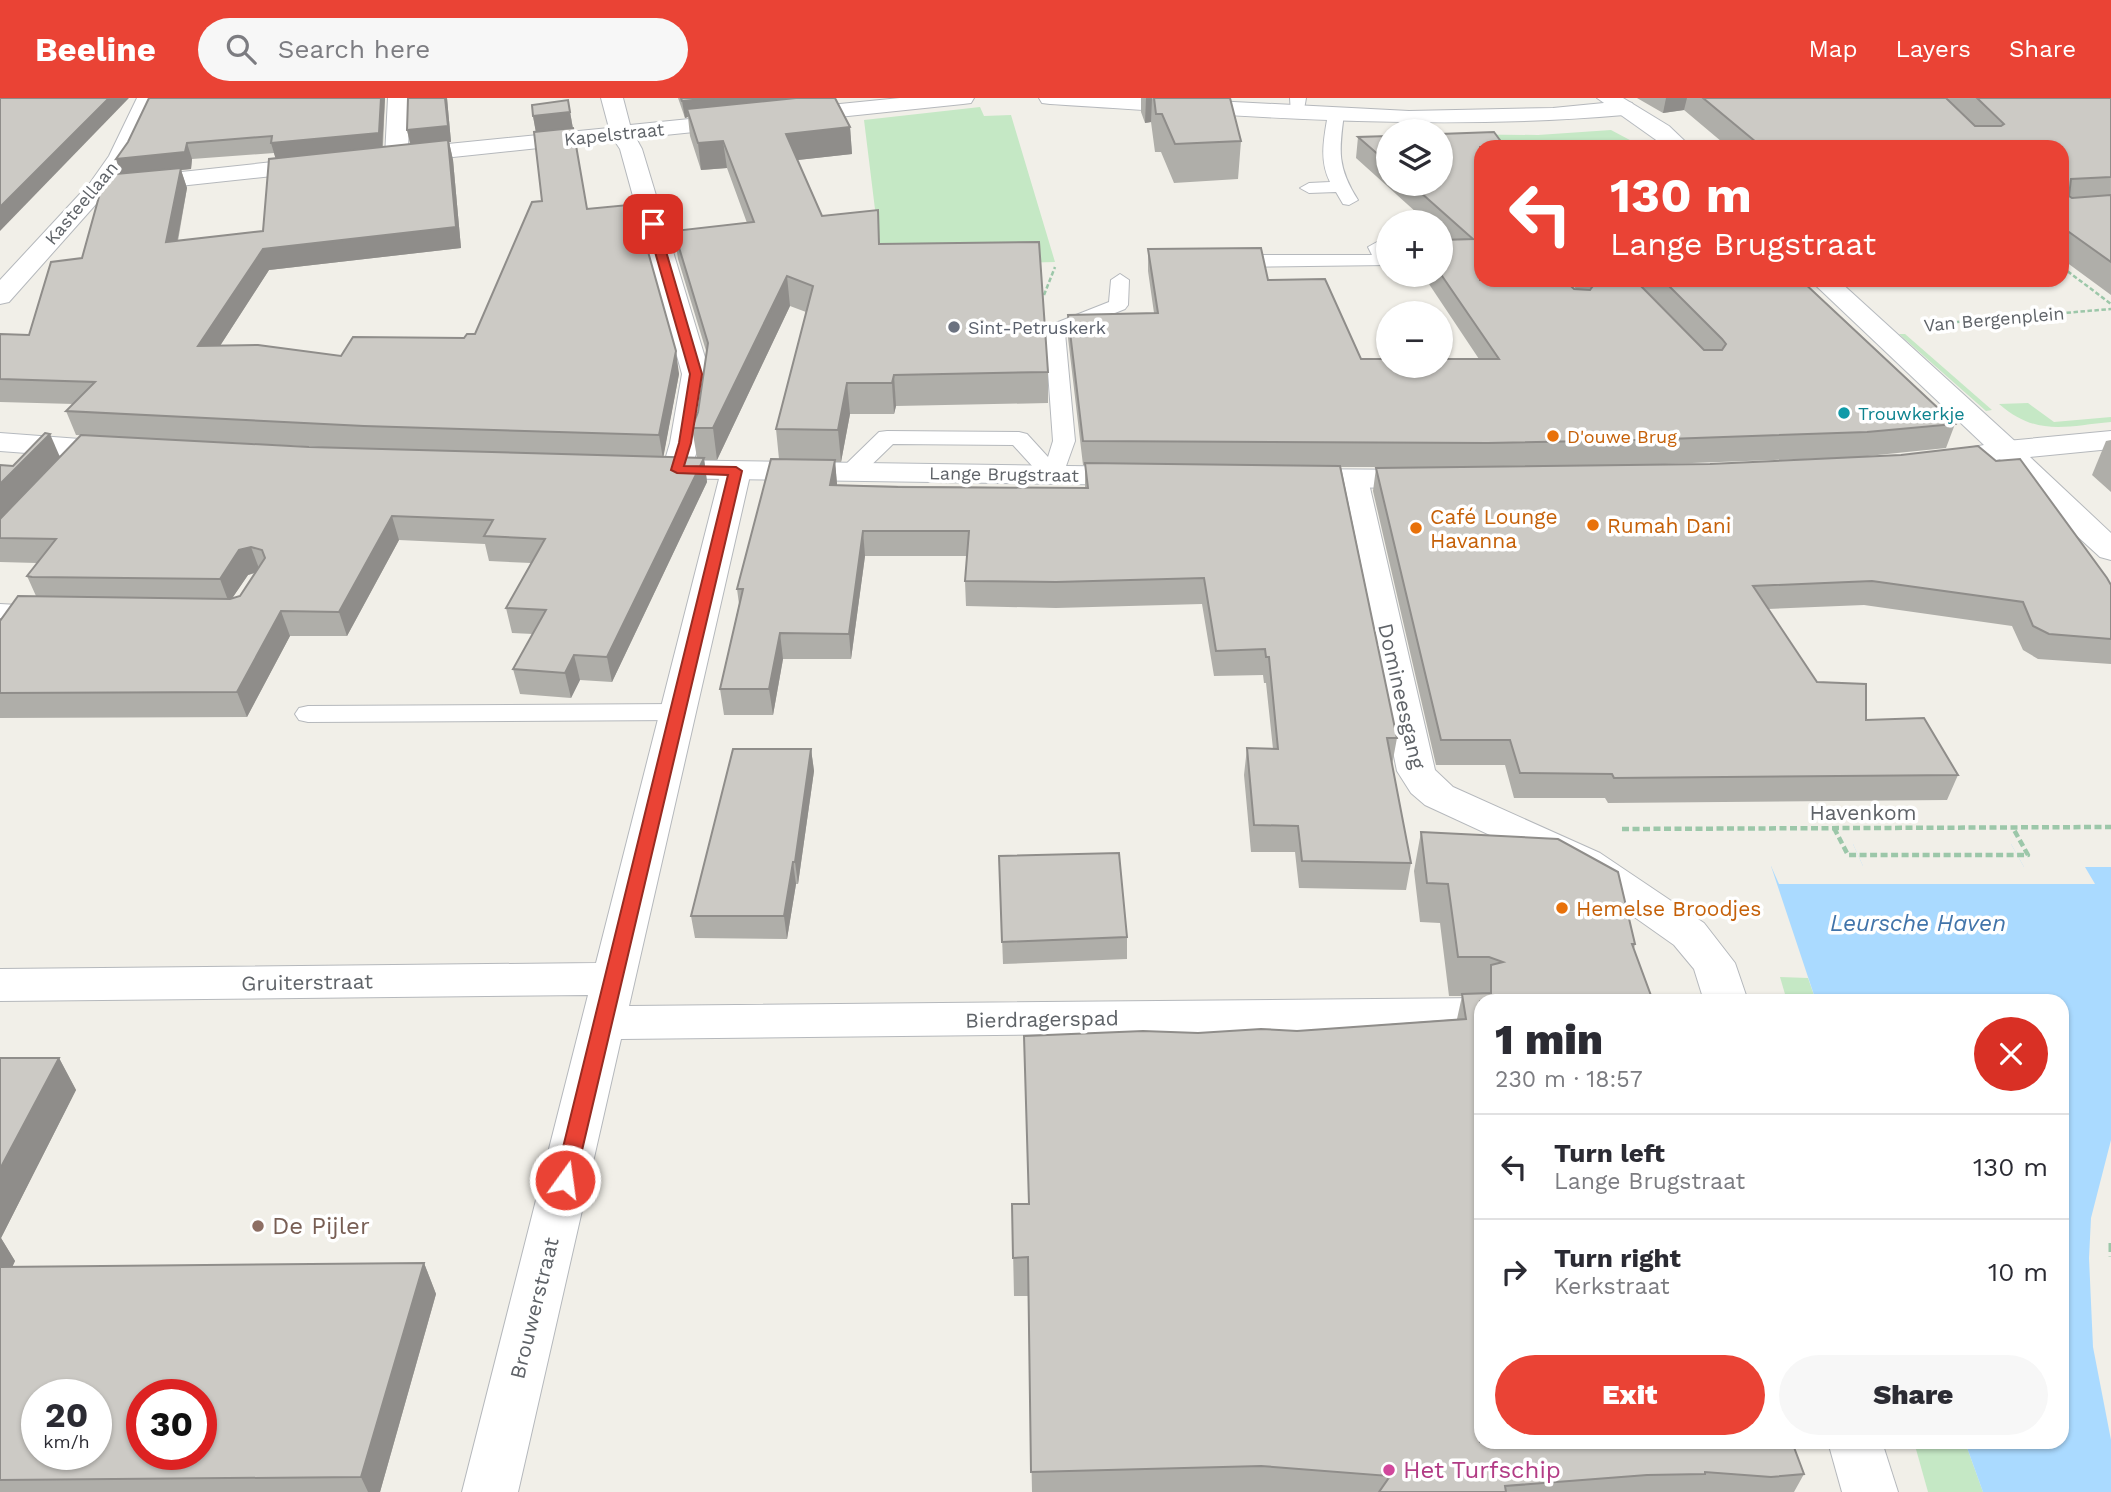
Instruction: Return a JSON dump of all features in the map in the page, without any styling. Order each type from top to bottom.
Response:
[{"type":"street","name":"Kasteellaan","points":[[0,296],[98,187],[120,157],[148,98]]},
{"type":"street","points":[[396,156],[399,98]]},
{"type":"street","points":[[612,98],[621,134],[631,149],[696,374],[685,443],[677,470]]},
{"type":"street","name":"Kapelstraat","points":[[369,159],[963,98]]},
{"type":"street","points":[[1050,98],[1298,105],[1336,114],[1512,117],[1616,103],[1670,140]]},
{"type":"street","points":[[98,187],[342,162]]},
{"type":"street","points":[[0,267],[27,266]]},
{"type":"street","name":"Van Bergenplein","points":[[1831,287],[2111,550]]},
{"type":"street","points":[[1902,464],[1955,461],[2007,450],[2111,440]]},
{"type":"street","points":[[0,442],[150,453]]},
{"type":"street","name":"Lange Brugstraat","points":[[623,468],[1162,477]]},
{"type":"street","name":"Brouwerstraat","points":[[490,1492],[736,471]]},
{"type":"street","points":[[1258,478],[1451,479]]},
{"type":"street","name":"Domineesgang","points":[[1353,479],[1416,771],[1425,784],[1455,805],[1586,863],[1689,934],[1714,963],[1718,994]]},
{"type":"street","name":"Gruiterstraat","points":[[0,985],[608,1001]]},
{"type":"street","name":"Bierdragerspad","points":[[608,1001],[912,1020],[1474,1014]]},
{"type":"street","points":[[1858,1449],[1870,1492]]},
{"type":"lane","points":[[1309,188],[1345,194],[1332,173],[1336,114]]},
{"type":"lane","points":[[1220,261],[1376,260]]},
{"type":"lane","points":[[1053,475],[1064,441],[1055,330],[1118,305],[1120,280]]},
{"type":"lane","points":[[60,472],[84,449]]},
{"type":"lane","points":[[0,611],[70,612]]},
{"type":"lane","points":[[308,715],[678,712]]},
{"type":"path","name":"Van Bergenplein","points":[[2069,272],[2111,303]]},
{"type":"path","name":"Van Bergenplein","points":[[1876,329],[2111,309]]},
{"type":"path","points":[[1834,828],[1847,855],[2028,855],[2012,827]]},
{"type":"path","name":"Havenkom","points":[[1615,829],[2111,827]]},
{"type":"path","points":[[2111,1243],[2111,1257]]},
{"type":"green space","points":[[980,107],[984,116],[1011,115],[1055,262],[882,266],[864,120]]},
{"type":"green space","points":[[1611,130],[1630,140],[1474,140],[1474,148],[1453,148],[1453,134],[1538,135]]},
{"type":"green space","points":[[1899,334],[1905,334],[1992,410],[1986,411]]},
{"type":"green space","points":[[2028,403],[2054,422],[2111,417],[2111,422],[2066,427],[2039,425],[2026,421],[1999,404]]},
{"type":"green space","points":[[1780,977],[1808,978],[1814,994],[1785,994]]},
{"type":"green space","points":[[1916,1449],[1968,1449],[1983,1492],[1928,1492]]},
{"type":"water","name":"Leursche Haven","points":[[1853,844],[2011,844],[2024,867],[2111,867],[2111,1140],[2091,1218],[2089,1258],[2093,1347],[2111,1440],[2111,1492],[1983,1492],[1968,1449],[2069,1449],[2069,994],[1814,994],[1771,866],[1863,866]]},
{"type":"pier","points":[[1853,844],[2011,844],[2024,867],[2085,867],[2095,884],[1779,884],[1771,866],[1863,866]]},
{"type":"building","points":[[0,98],[109,98],[0,207]]},
{"type":"building","points":[[149,98],[381,98],[379,133],[271,143],[272,136],[187,143],[185,152],[116,159],[128,142]]},
{"type":"building","points":[[408,98],[445,98],[448,126],[407,130]]},
{"type":"building","points":[[681,98],[714,98],[682,101]]},
{"type":"building","points":[[796,98],[835,98],[850,127],[786,134],[822,216],[878,210],[879,244],[1039,242],[1048,372],[894,375],[892,383],[847,383],[838,430],[776,429],[813,286],[787,276],[713,428],[692,428],[698,412],[708,343],[674,231],[754,222],[723,141],[698,143],[687,109]]},
{"type":"building","points":[[1154,98],[1230,98],[1241,141],[1175,144],[1162,114],[1156,114]]},
{"type":"building","points":[[1703,98],[1946,98],[1975,126],[2001,126],[2004,124],[1977,98],[2111,98],[2111,177],[2071,179],[2069,196],[2069,140],[1754,140]]},
{"type":"building","points":[[568,100],[570,112],[533,116],[532,105]]},
{"type":"building","points":[[573,128],[587,209],[628,205],[636,242],[645,241],[676,351],[659,435],[364,426],[66,411],[95,382],[0,379],[0,334],[29,335],[51,262],[82,258],[105,175],[181,168],[166,242],[263,231],[269,159],[448,140],[456,227],[263,249],[198,346],[258,345],[341,356],[353,337],[464,338],[467,334],[475,334],[532,202],[542,201],[534,132]]},
{"type":"building","points":[[1494,132],[1500,140],[1474,140],[1474,287],[1572,287],[1590,290],[1592,287],[1642,287],[1704,350],[1722,350],[1726,344],[1722,339],[1670,287],[1808,287],[1955,424],[1867,432],[1488,443],[1083,441],[1068,315],[1158,313],[1148,249],[1261,248],[1268,280],[1325,279],[1361,359],[1376,359],[1376,378],[1453,378],[1453,359],[1499,359],[1450,287],[1453,287],[1453,240],[1473,239],[1453,221],[1453,210],[1440,210],[1425,196],[1453,196],[1453,134]]},
{"type":"building","points":[[1376,136],[1376,153],[1358,137]]},
{"type":"building","points":[[2111,195],[2111,262],[2069,232],[2069,196]]},
{"type":"building","points":[[45,433],[50,434],[0,484],[0,465],[13,466]]},
{"type":"building","points":[[81,435],[309,447],[704,458],[607,657],[574,655],[565,673],[513,669],[546,610],[506,608],[545,539],[484,536],[493,520],[392,516],[339,612],[281,611],[237,692],[0,693],[0,621],[18,596],[230,599],[240,596],[265,558],[262,550],[251,547],[239,550],[220,579],[27,576],[56,539],[0,538],[0,519]]},
{"type":"building","points":[[1978,446],[1996,461],[2020,459],[2107,578],[2111,585],[2111,639],[2049,634],[2033,626],[2023,602],[1872,581],[1753,586],[1817,682],[1866,684],[1866,720],[1924,718],[1958,775],[1614,778],[1612,774],[1520,773],[1510,740],[1441,740],[1376,468],[1710,464],[1901,455]]},
{"type":"building","points":[[771,459],[835,460],[830,485],[898,487],[1088,488],[1085,463],[1340,466],[1397,738],[1387,738],[1411,863],[1302,861],[1298,826],[1254,825],[1247,748],[1278,749],[1269,657],[1266,657],[1265,649],[1216,651],[1204,578],[1056,582],[965,581],[969,531],[863,531],[849,634],[780,633],[769,689],[720,689],[743,589],[737,589]]},
{"type":"building","points":[[733,749],[811,749],[795,862],[784,916],[691,916]]},
{"type":"building","points":[[1421,832],[1558,839],[1618,872],[1635,944],[1632,944],[1650,994],[1474,994],[1474,1449],[1795,1449],[1804,1474],[1771,1477],[1705,1472],[1505,1486],[1506,1492],[1379,1492],[1390,1476],[1261,1466],[1031,1472],[1028,1257],[1013,1258],[1012,1204],[1029,1204],[1024,1036],[1143,1031],[1297,1031],[1466,1019],[1462,994],[1491,993],[1491,965],[1503,962],[1489,957],[1458,957],[1448,884],[1427,883]]},
{"type":"building","points":[[1119,853],[1127,937],[1002,942],[999,856]]},
{"type":"building","points":[[0,1058],[59,1058],[0,1169]]},
{"type":"building","points":[[424,1263],[361,1477],[0,1480],[0,1267]]},
{"type":"place","name":"Sint-Petruskerk","points":[[954,327]]},
{"type":"place","name":"Trouwkerkje","points":[[1844,413]]},
{"type":"place","name":"D'ouwe Brug","points":[[1553,436]]},
{"type":"place","name":"Rumah Dani","points":[[1593,525]]},
{"type":"place","name":"Café Lounge Havanna","points":[[1416,528]]},
{"type":"place","name":"Hemelse Broodjes","points":[[1562,908]]},
{"type":"place","name":"De Pijler","points":[[258,1226]]},
{"type":"place","name":"Het Turfschip","points":[[1389,1470]]},
{"type":"route","points":[[565,1180],[736,471],[677,470],[685,443],[696,374],[653,224]]}]
